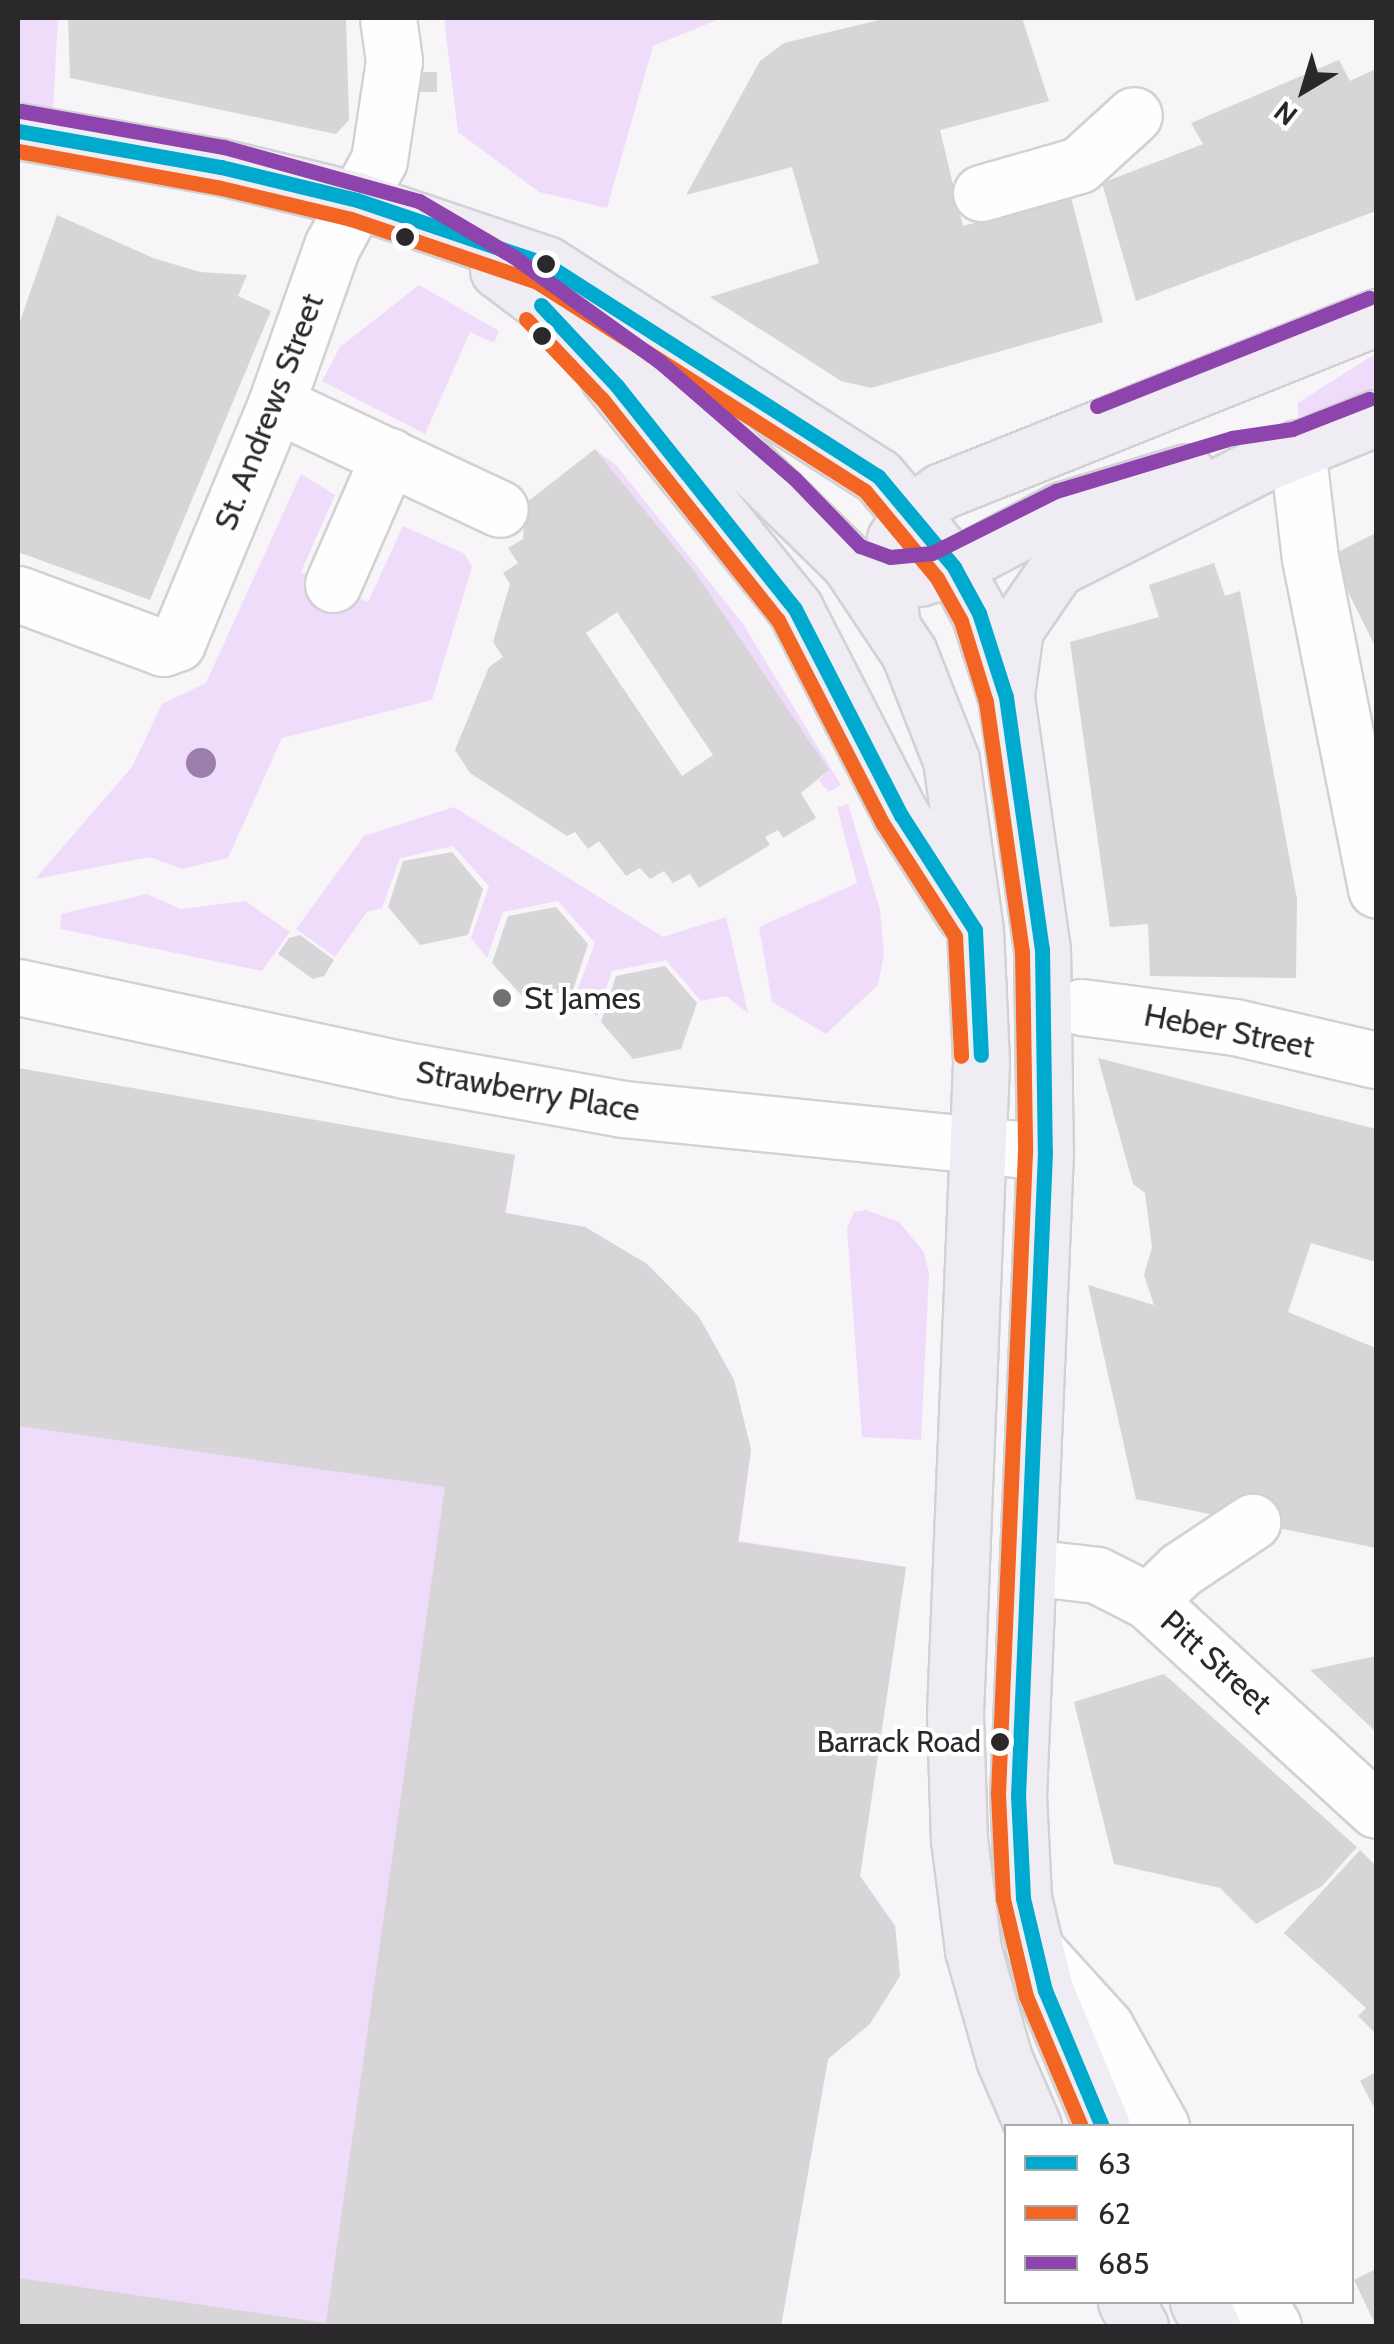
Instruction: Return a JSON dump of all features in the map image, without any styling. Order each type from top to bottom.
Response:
[{"type":"main road","points":[[18,132],[221,166],[356,200],[486,240],[592,289],[878,476],[914,511],[954,567],[979,613],[1006,697],[1041,923],[1045,1152],[1019,1848],[1034,1948],[1064,2044],[1101,2124]]},
{"type":"main road","points":[[410,219],[527,291],[718,435],[876,587],[928,693],[951,760],[975,930],[978,1146],[955,1714],[965,1894],[988,2006],[1032,2124]]},
{"type":"main road","points":[[527,291],[616,386],[782,590],[901,814],[975,930]]},
{"type":"main road","points":[[876,587],[895,539],[914,511],[976,472],[1376,317]]},
{"type":"main road","points":[[1006,697],[1015,629],[1057,568],[1297,448],[1376,418]]},
{"type":"main road","points":[[876,587],[954,567],[1077,504],[1238,457],[1297,448]]},
{"type":"main road","points":[[1127,2304],[1140,2326]]},
{"type":"main road","points":[[1199,2304],[1212,2326]]},
{"type":"street","name":"St. Andrews Street","points":[[18,594],[163,648],[178,643],[276,404],[332,246],[385,140],[394,61],[388,18]]},
{"type":"street","points":[[981,192],[1079,165],[1134,115]]},
{"type":"street","points":[[276,404],[500,510]]},
{"type":"street","points":[[1297,448],[1310,558],[1376,889]]},
{"type":"street","points":[[333,584],[389,456]]},
{"type":"street","name":"Strawberry Place","points":[[18,987],[622,1109],[1045,1152]]},
{"type":"street","name":"Heber Street","points":[[1081,1006],[1235,1027],[1376,1060]]},
{"type":"street","points":[[1148,1600],[1180,1570],[1252,1522]]},
{"type":"street","name":"Pitt Street","points":[[1028,1567],[1096,1574],[1148,1600],[1376,1810]]},
{"type":"street","points":[[1034,1948],[1105,2026],[1160,2124]]},
{"type":"street","points":[[1260,2304],[1273,2326]]},
{"type":"shaded area","points":[[18,18],[58,18],[53,111],[18,102]]},
{"type":"shaded area","points":[[444,18],[722,18],[653,46],[607,208],[539,192],[458,132]]},
{"type":"shaded area","points":[[419,285],[499,331],[494,343],[470,332],[425,434],[322,381],[340,347]]},
{"type":"shaded area","points":[[1376,353],[1376,390],[1298,417],[1298,403]]},
{"type":"shaded area","points":[[595,449],[616,465],[743,624],[841,785],[829,792],[819,781],[828,770],[695,572]]},
{"type":"shaded area","points":[[301,474],[335,495],[301,572],[368,602],[403,526],[465,554],[472,567],[432,700],[282,738],[228,858],[182,869],[150,857],[35,879],[132,767],[162,704],[206,683]]},
{"type":"shaded area","points":[[848,804],[880,910],[884,954],[878,985],[826,1034],[772,1002],[759,927],[857,883],[837,807]]},
{"type":"shaded area","points":[[454,807],[663,937],[726,917],[748,1013],[726,996],[701,1001],[666,960],[612,971],[597,1017],[576,994],[595,943],[558,901],[503,912],[487,958],[471,938],[489,886],[453,846],[400,858],[382,908],[367,912],[335,957],[296,929],[364,836]]},
{"type":"shaded area","points":[[147,894],[180,909],[245,901],[290,932],[262,971],[60,929],[61,914]]},
{"type":"shaded area","points":[[18,1068],[515,1155],[506,1213],[585,1227],[647,1264],[699,1317],[734,1380],[751,1450],[739,1541],[906,1567],[860,1876],[895,1926],[900,1976],[828,2059],[781,2326],[18,2326]]},
{"type":"shaded area","points":[[866,1210],[899,1222],[924,1252],[929,1274],[921,1440],[862,1437],[847,1228],[854,1212]]},
{"type":"building","points":[[68,18],[346,18],[349,120],[336,134],[70,78]]},
{"type":"building","points":[[887,18],[1022,18],[1049,101],[940,130],[963,226],[1071,197],[1103,322],[871,388],[841,381],[710,297],[819,263],[792,167],[686,195],[760,61],[784,43]]},
{"type":"building","points":[[1339,60],[1350,81],[1376,69],[1376,211],[1136,301],[1102,183],[1203,144],[1191,123]]},
{"type":"building","points":[[362,72],[437,72],[437,92],[362,92]]},
{"type":"building","points":[[57,215],[153,258],[200,272],[247,275],[238,296],[271,311],[150,600],[18,552],[18,327]]},
{"type":"building","points":[[595,449],[695,572],[829,770],[801,793],[816,818],[783,838],[778,830],[765,837],[770,845],[699,888],[690,874],[673,883],[664,871],[650,879],[640,868],[626,876],[599,841],[588,849],[575,832],[567,836],[470,773],[455,750],[489,667],[503,657],[493,642],[510,584],[503,573],[518,563],[508,548],[523,539],[526,503]],"holes":[[[617,612],[713,755],[682,776],[586,633]]]},
{"type":"building","points":[[1376,533],[1376,648],[1330,556]]},
{"type":"building","points":[[1214,563],[1225,596],[1240,591],[1297,899],[1296,978],[1150,976],[1148,924],[1110,927],[1070,642],[1159,617],[1149,585]]},
{"type":"building","points":[[452,852],[483,889],[468,935],[420,945],[388,907],[403,861]]},
{"type":"building","points":[[556,907],[588,944],[573,990],[525,999],[492,963],[508,916]]},
{"type":"building","points":[[300,935],[334,960],[324,976],[313,979],[278,954],[289,938]]},
{"type":"building","points":[[665,966],[697,1003],[681,1049],[633,1059],[601,1022],[616,976]]},
{"type":"building","points":[[1098,1058],[1376,1129],[1376,1262],[1311,1243],[1288,1312],[1376,1348],[1376,1548],[1136,1499],[1088,1285],[1154,1305],[1144,1275],[1152,1247],[1145,1193],[1133,1184]]},
{"type":"building","points":[[18,1068],[515,1155],[505,1213],[585,1227],[647,1264],[699,1317],[734,1380],[751,1450],[738,1542],[906,1567],[860,1876],[895,1926],[900,1976],[870,2024],[828,2059],[781,2326],[18,2326],[18,2278],[326,2323],[445,1487],[18,1426]]},
{"type":"building","points":[[1376,1656],[1376,1732],[1310,1670]]},
{"type":"building","points":[[1164,1674],[1357,1847],[1322,1886],[1256,1924],[1220,1888],[1114,1864],[1074,1702]]},
{"type":"building","points":[[1360,1850],[1376,1866],[1376,2034],[1358,2016],[1366,2008],[1284,1933]]},
{"type":"building","points":[[1376,2072],[1376,2111],[1360,2081]]},
{"type":"building","points":[[1376,2269],[1376,2326],[1354,2280]]},
{"type":"transit line","name":"685","points":[[21,111],[224,147],[419,201],[514,257],[660,362],[794,478],[860,546],[890,557],[932,553],[1056,491],[1232,438],[1292,429],[1369,399]]},
{"type":"transit line","name":"63","points":[[18,131],[221,167],[357,200],[546,264],[878,476],[954,567],[979,613],[1006,697],[1042,949],[1045,1152],[1018,1795],[1023,1898],[1045,1990],[1101,2124]]},
{"type":"transit line","name":"62","points":[[18,151],[217,187],[351,219],[537,282],[865,491],[937,578],[961,621],[986,702],[1022,951],[1025,1152],[998,1794],[1003,1899],[1026,1996],[1080,2124]]},
{"type":"transit line","name":"685","points":[[1097,406],[1369,298]]},
{"type":"transit line","name":"63","points":[[541,305],[617,386],[795,609],[901,815],[975,930],[981,1055]]},
{"type":"transit line","name":"62","points":[[526,319],[602,399],[778,620],[883,824],[955,936],[961,1056]]},
{"type":"place","name":"St James","points":[[502,998]]},
{"type":"place","name":"Barrack Road","points":[[1000,1742]]}]
